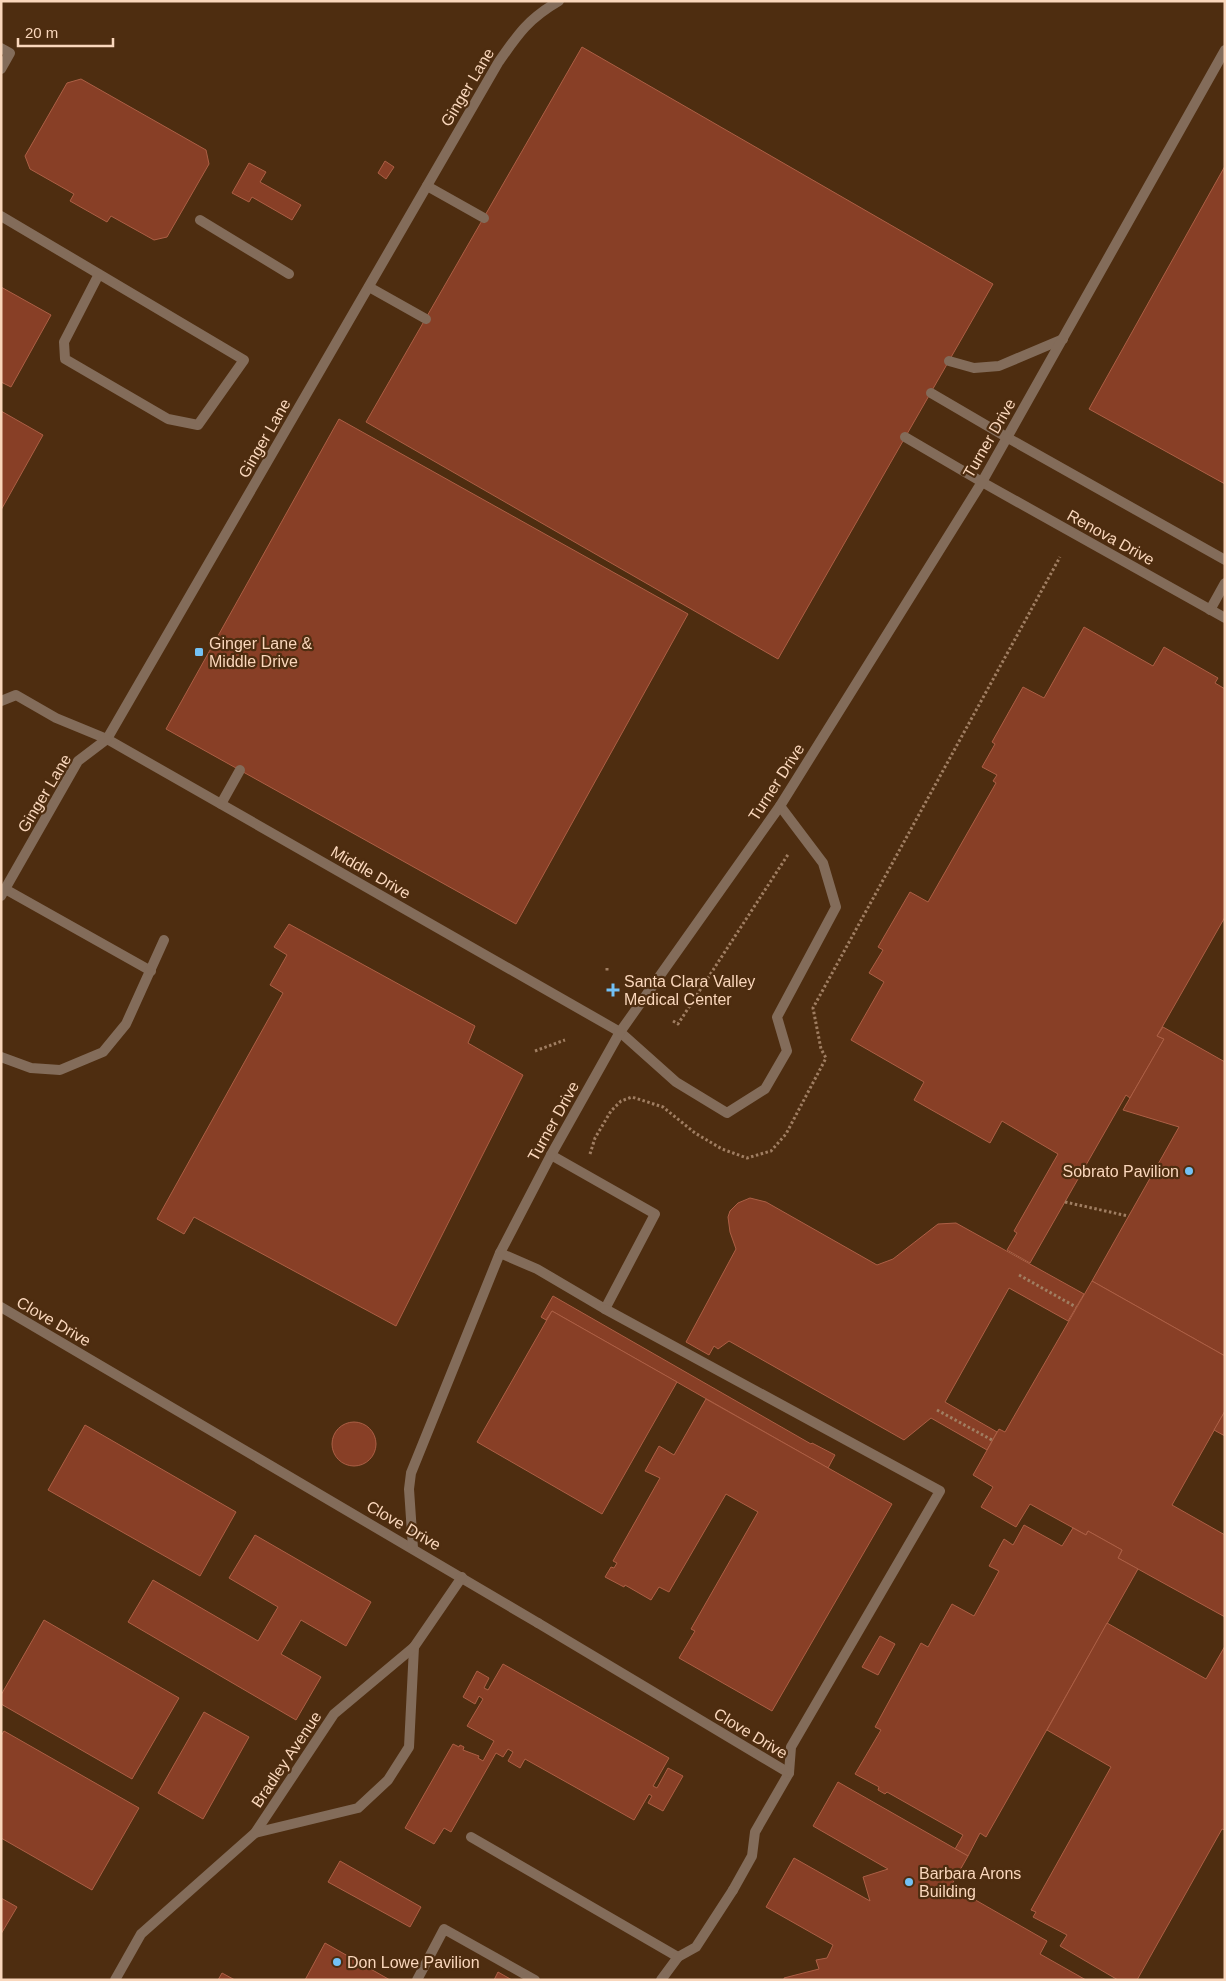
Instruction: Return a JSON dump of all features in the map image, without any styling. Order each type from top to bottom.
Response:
[{"type":"street","name":"Ginger Lane","points":[[3,892],[78,761],[107,739],[498,63],[515,38],[536,15],[560,1]]},
{"type":"street","points":[[1,48],[10,53],[1,69]]},
{"type":"street","name":"Turner Drive","points":[[413,1548],[411,1473],[500,1253],[551,1155],[620,1032],[780,806],[982,482],[1225,50]]},
{"type":"street","points":[[427,186],[484,218]]},
{"type":"street","points":[[1,216],[100,274],[244,360],[198,425],[168,419],[65,359],[64,342],[100,274]]},
{"type":"street","points":[[200,220],[289,274]]},
{"type":"street","points":[[369,287],[426,319]]},
{"type":"street","points":[[949,361],[974,368],[999,366],[1063,338]]},
{"type":"street","points":[[931,392],[1008,438],[1225,560]]},
{"type":"street","name":"Renova Drive","points":[[905,437],[1225,618]]},
{"type":"street","points":[[1210,610],[1225,583]]},
{"type":"street","name":"Middle Drive","points":[[1,701],[16,695],[56,718],[107,739],[620,1032],[676,1082],[727,1113],[765,1089],[787,1051],[777,1017],[836,907],[823,863],[780,806]]},
{"type":"street","points":[[221,804],[240,770]]},
{"type":"street","points":[[3,892],[151,971]]},
{"type":"street","points":[[1,1057],[31,1068],[60,1070],[103,1052],[126,1024],[164,940]]},
{"type":"street","points":[[551,1155],[654,1214],[605,1309]]},
{"type":"street","points":[[500,1253],[537,1269],[605,1309],[940,1491],[791,1747],[789,1773],[755,1832],[752,1856],[733,1890],[696,1947],[678,1957],[661,1980]]},
{"type":"street","name":"Clove Drive","points":[[1,1307],[413,1548],[789,1773]]},
{"type":"street","name":"Bradley Avenue","points":[[115,1980],[141,1934],[255,1833],[334,1714],[414,1647],[462,1577]]},
{"type":"street","name":"Bradley Avenue","points":[[255,1833],[358,1808],[388,1780],[409,1747],[414,1647]]},
{"type":"street","points":[[471,1837],[678,1957]]},
{"type":"street","points":[[417,1980],[444,1929],[534,1980]]},
{"type":"path","points":[[673,1021],[678,1024],[793,846]]},
{"type":"path","points":[[535,1051],[565,1040]]},
{"type":"path","points":[[618,1097],[621,1101]]},
{"type":"path","points":[[1065,1202],[1128,1216]]},
{"type":"path","points":[[1020,1275],[1076,1307]]},
{"type":"path","points":[[937,1410],[992,1440]]},
{"type":"building","points":[[582,47],[993,284],[778,659],[366,422]]},
{"type":"building","points":[[81,79],[206,150],[209,164],[167,237],[154,240],[111,216],[107,222],[70,201],[74,194],[30,169],[25,156],[67,83]]},
{"type":"building","points":[[385,161],[394,167],[386,179],[378,173]]},
{"type":"building","points":[[249,163],[266,172],[260,182],[301,205],[292,220],[252,197],[249,202],[232,193]]},
{"type":"building","points":[[1225,166],[1225,484],[1089,409]]},
{"type":"building","points":[[1,287],[51,315],[11,387],[1,382]]},
{"type":"building","points":[[1,411],[43,435],[1,510]]},
{"type":"building","points":[[339,419],[688,614],[516,924],[166,729]]},
{"type":"building","points":[[1084,627],[1153,666],[1164,647],[1218,678],[1215,683],[1225,689],[1225,917],[1157,1036],[1164,1039],[1130,1098],[1126,1095],[1030,1263],[1007,1250],[1017,1233],[1014,1231],[1058,1154],[1002,1121],[990,1143],[914,1100],[924,1082],[851,1040],[884,982],[869,973],[883,950],[878,947],[910,892],[928,902],[996,783],[993,781],[997,775],[982,767],[995,744],[992,742],[1023,687],[1044,698]]},
{"type":"building","points":[[289,924],[475,1026],[468,1043],[523,1075],[396,1326],[194,1217],[184,1234],[157,1219],[283,993],[270,985],[287,955],[274,947]]},
{"type":"building","name":"Sobrato Pavilion","points":[[1163,1027],[1225,1062],[1225,1356],[1092,1281],[1179,1127],[1123,1110],[1164,1039],[1157,1036]]},
{"type":"building","points":[[750,1198],[766,1202],[877,1265],[893,1259],[938,1224],[956,1223],[1084,1294],[1068,1321],[1009,1288],[945,1402],[997,1432],[987,1450],[931,1418],[904,1440],[729,1341],[718,1349],[714,1346],[709,1355],[686,1342],[736,1249],[730,1232],[728,1217],[730,1211],[738,1203]]},
{"type":"building","points":[[1092,1281],[1225,1356],[1225,1411],[1172,1505],[1225,1535],[1225,1617],[1118,1558],[1122,1550],[1088,1531],[1086,1535],[1030,1504],[1016,1527],[981,1507],[993,1487],[973,1475],[999,1429],[1005,1432]]},
{"type":"building","points":[[553,1296],[811,1444],[835,1455],[828,1468],[552,1311],[546,1320],[541,1317]]},
{"type":"building","points":[[552,1311],[677,1382],[602,1514],[477,1442]]},
{"type":"building","points":[[706,1399],[892,1504],[772,1711],[679,1658],[695,1631],[691,1629],[758,1512],[726,1494],[669,1592],[659,1587],[651,1600],[625,1585],[624,1587],[605,1577],[611,1567],[614,1568],[617,1563],[613,1561],[660,1478],[645,1471],[659,1446],[674,1455]]},
{"type":"building","points":[[1225,1411],[1225,1436],[1214,1430]]},
{"type":"building","points":[[358,1422],[370,1428],[375,1435],[375,1453],[370,1460],[363,1465],[350,1466],[342,1463],[335,1456],[332,1440],[335,1432],[342,1425]]},
{"type":"building","points":[[85,1425],[236,1512],[200,1576],[48,1490]]},
{"type":"building","points":[[1024,1525],[1062,1546],[1073,1528],[1086,1535],[1088,1531],[1122,1550],[1118,1558],[1138,1569],[986,1837],[980,1833],[968,1856],[955,1849],[963,1835],[887,1792],[885,1794],[878,1790],[879,1787],[855,1774],[881,1730],[875,1727],[921,1643],[928,1647],[952,1604],[974,1616],[999,1571],[989,1566],[1004,1539],[1013,1545]]},
{"type":"building","points":[[255,1535],[371,1602],[346,1646],[301,1620],[281,1654],[321,1677],[296,1720],[128,1622],[153,1580],[258,1641],[278,1607],[229,1578]]},
{"type":"building","points":[[44,1620],[179,1698],[132,1779],[1,1704],[1,1695]]},
{"type":"building","points":[[1107,1623],[1206,1679],[1225,1646],[1225,1830],[1222,1829],[1137,1980],[1118,1980],[1060,1946],[1067,1935],[1033,1917],[1036,1912],[1031,1910],[1111,1767],[1047,1730]]},
{"type":"building","points":[[880,1636],[895,1644],[878,1675],[862,1667]]},
{"type":"building","points":[[503,1664],[669,1758],[653,1786],[657,1788],[668,1768],[683,1776],[663,1811],[648,1803],[652,1796],[649,1794],[634,1820],[525,1759],[520,1768],[508,1761],[513,1752],[508,1749],[503,1757],[496,1753],[451,1832],[444,1828],[434,1844],[405,1828],[453,1744],[464,1747],[463,1750],[479,1756],[478,1758],[483,1761],[494,1741],[467,1726],[483,1699],[479,1696],[475,1704],[463,1697],[477,1671],[489,1678],[484,1688],[488,1690]]},
{"type":"building","points":[[204,1712],[249,1737],[203,1819],[158,1793]]},
{"type":"building","points":[[4,1731],[139,1808],[92,1890],[1,1838],[1,1736]]},
{"type":"building","name":"Barbara Arons Building","points":[[838,1782],[968,1856],[951,1886],[1047,1941],[1040,1954],[1086,1980],[784,1980],[784,1978],[819,1969],[816,1960],[827,1958],[833,1945],[766,1907],[794,1858],[870,1901],[863,1877],[888,1869],[813,1826]]},
{"type":"building","points":[[340,1861],[421,1907],[410,1927],[328,1882]]},
{"type":"building","points":[[1,1898],[17,1907],[1,1934]]},
{"type":"building","name":"Don Lowe Pavilion","points":[[325,1943],[390,1980],[305,1980]]},
{"type":"building","points":[[498,1972],[512,1980],[494,1980]]},
{"type":"building","points":[[222,1973],[235,1980],[218,1980]]},
{"type":"place","name":"Ginger Lane & Middle Drive","points":[[199,652]]},
{"type":"place","name":"Santa Clara Valley Medical Center","points":[[613,990]]},
{"type":"place","name":"Sobrato Pavilion","points":[[1189,1171]]},
{"type":"place","name":"Barbara Arons Building","points":[[909,1882]]},
{"type":"place","name":"Don Lowe Pavilion","points":[[337,1962]]}]
